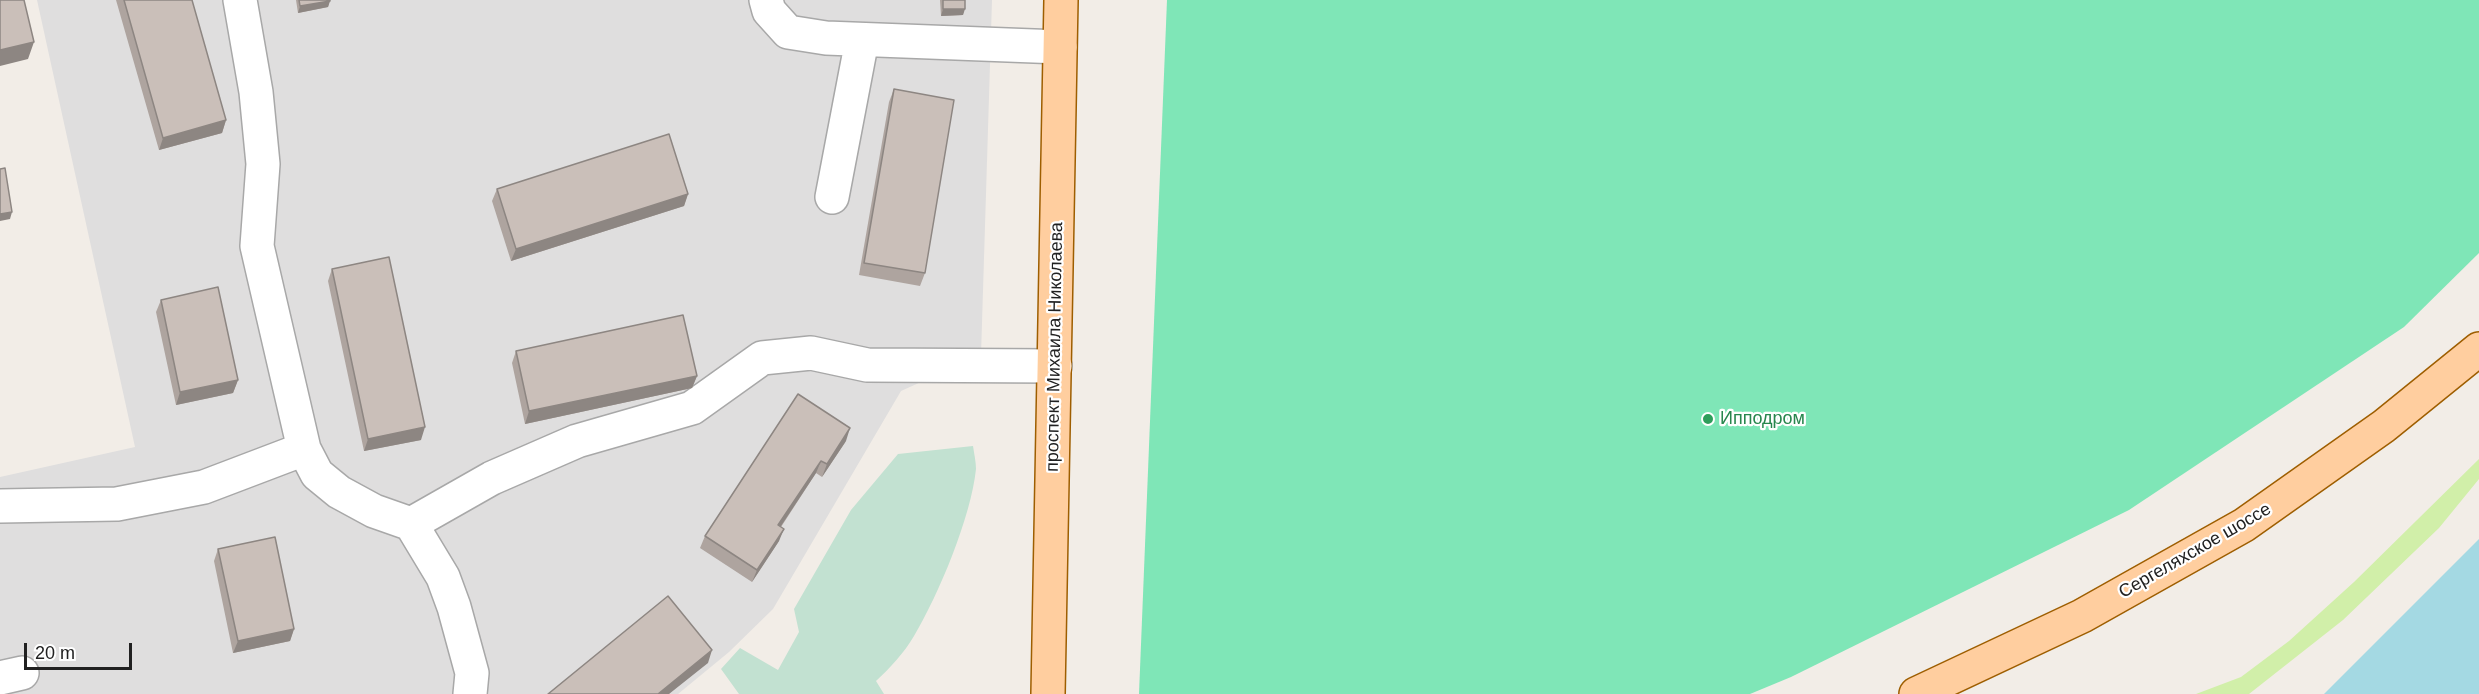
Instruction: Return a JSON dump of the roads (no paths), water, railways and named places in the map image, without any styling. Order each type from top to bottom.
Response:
[{"type":"main road","name":"проспект Михаила Николаева","points":[[1048,694],[1061,0]]},
{"type":"main road","name":"Сергеляхское шоссе","points":[[1916,694],[2082,616],[2244,525],[2384,426],[2479,349]]},
{"type":"lane","points":[[240,0],[256,92],[263,164],[257,246],[304,449],[317,474],[339,492],[374,511],[411,524],[443,577],[450,597],[472,674],[470,694]]},
{"type":"lane","points":[[766,0],[769,11],[788,32],[826,38],[862,40],[1060,47]]},
{"type":"lane","points":[[832,197],[862,40]]},
{"type":"lane","points":[[411,524],[492,478],[577,441],[692,408],[762,358],[811,353],[867,365],[1055,366]]},
{"type":"lane","points":[[0,506],[117,504],[204,487],[304,449]]},
{"type":"water","points":[[2479,539],[2479,694],[2324,694]]},
{"type":"place","name":"Ипподром","points":[[1708,419]]}]
